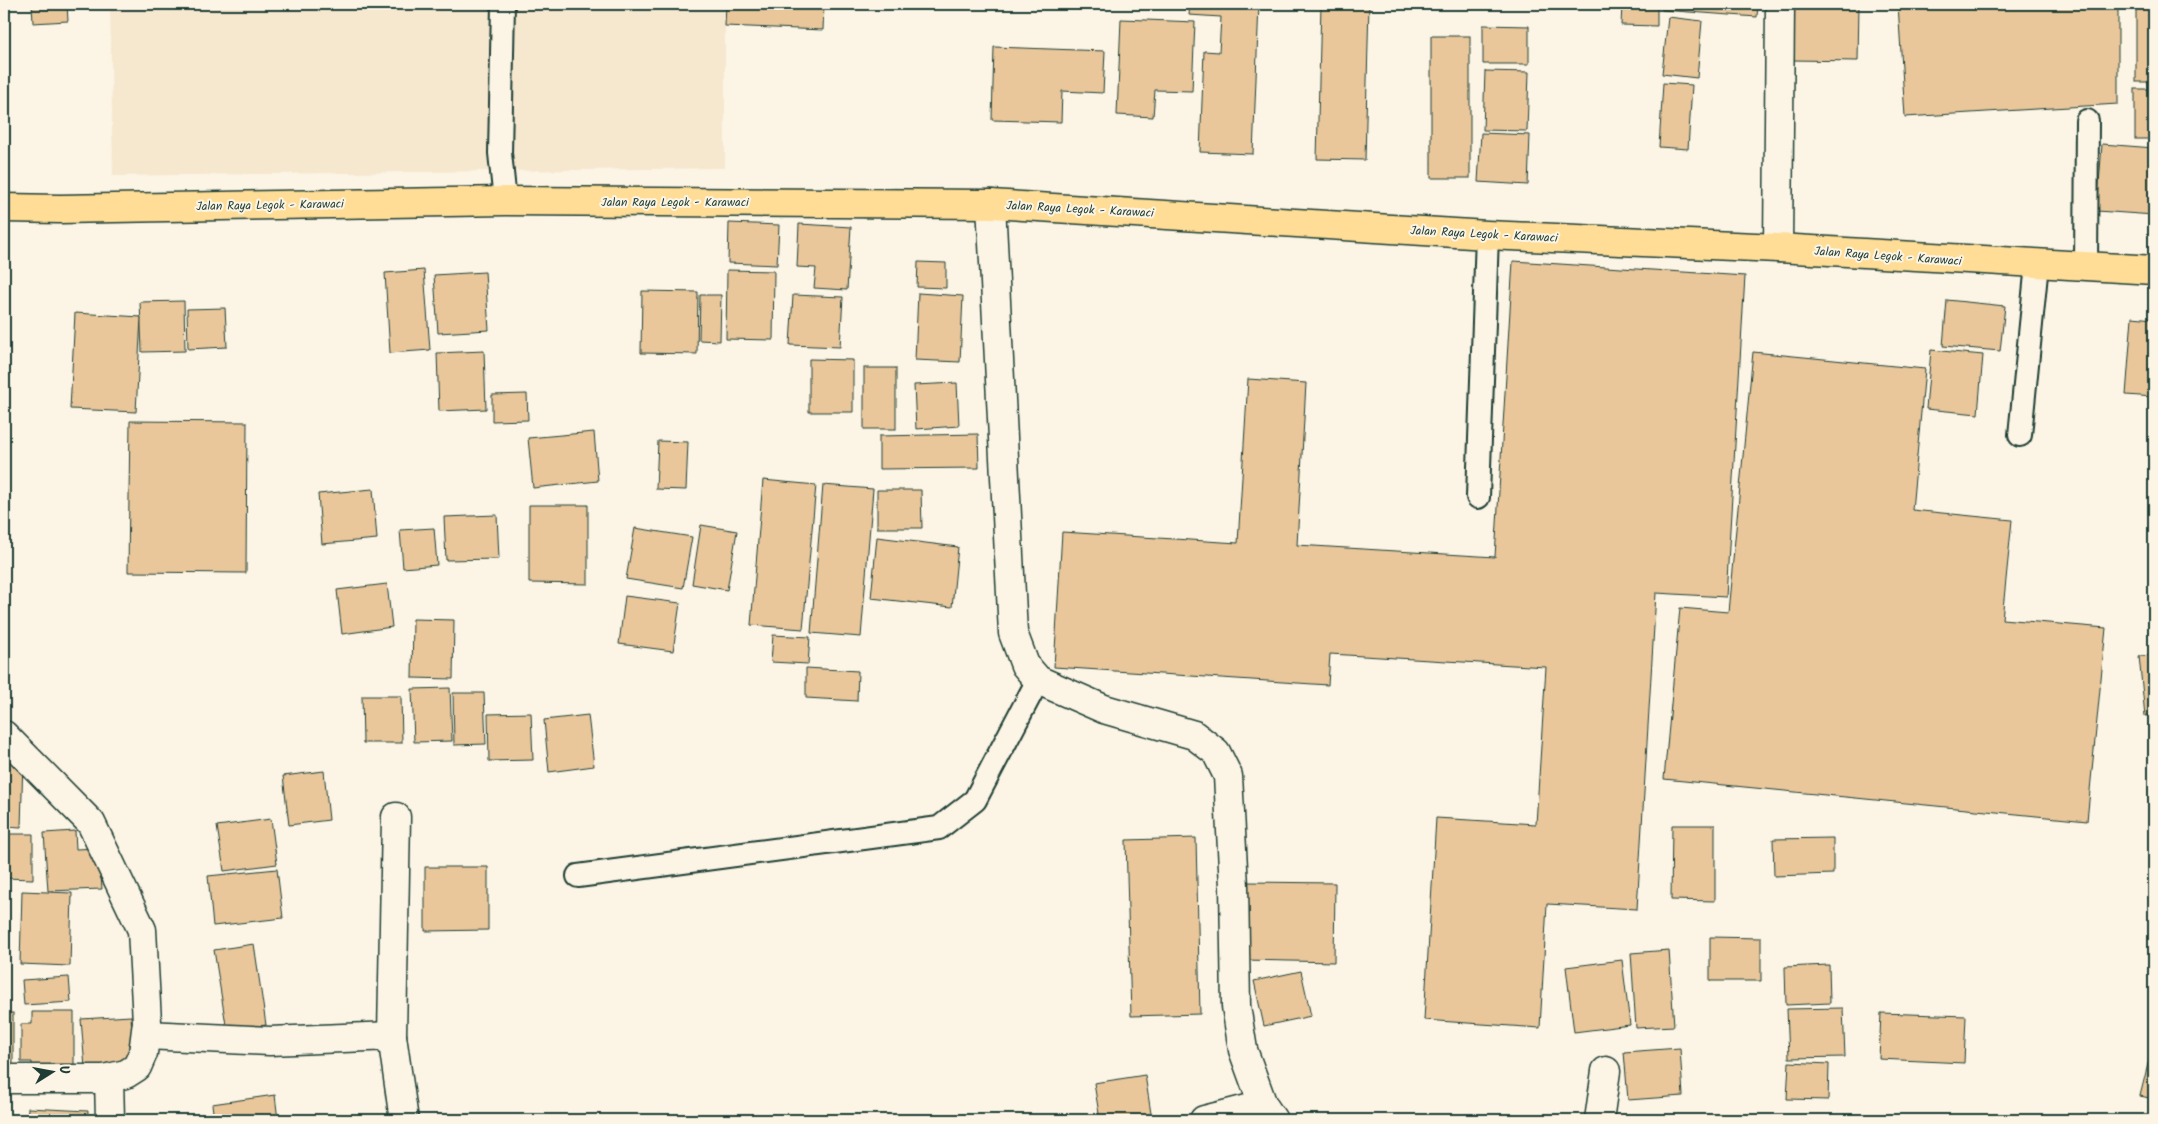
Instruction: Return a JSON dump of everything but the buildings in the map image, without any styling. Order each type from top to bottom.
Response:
[{"type":"main road","name":"Jalan Raya Legok - Karawaci","points":[[4,208],[60,209],[505,201],[991,204],[1487,235],[1778,248],[2154,270]]},
{"type":"street","points":[[1778,248],[1780,4]]},
{"type":"street","points":[[991,204],[1013,633],[1025,665],[1038,680],[1104,709],[1194,735],[1216,752],[1228,776],[1234,886],[1236,1006],[1243,1050],[1268,1112],[1204,1120]]},
{"type":"street","points":[[4,735],[92,823],[142,930],[147,1034],[143,1053],[137,1067],[126,1074],[109,1078],[4,1079]]},
{"type":"street","points":[[396,817],[392,1036],[404,1120]]},
{"type":"street","points":[[147,1034],[270,1041],[392,1036]]},
{"type":"street","points":[[1600,1120],[1606,1071]]},
{"type":"street","points":[[109,1078],[110,1120]]},
{"type":"lane","points":[[503,4],[500,154],[505,201]]},
{"type":"lane","points":[[2086,266],[2087,121]]},
{"type":"lane","points":[[1478,497],[1487,235]]},
{"type":"lane","points":[[2020,435],[2037,264]]},
{"type":"lane","points":[[578,876],[939,828],[975,800],[1038,680]]},
{"type":"shaded area","points":[[110,4],[725,4],[725,168],[113,176]]}]
